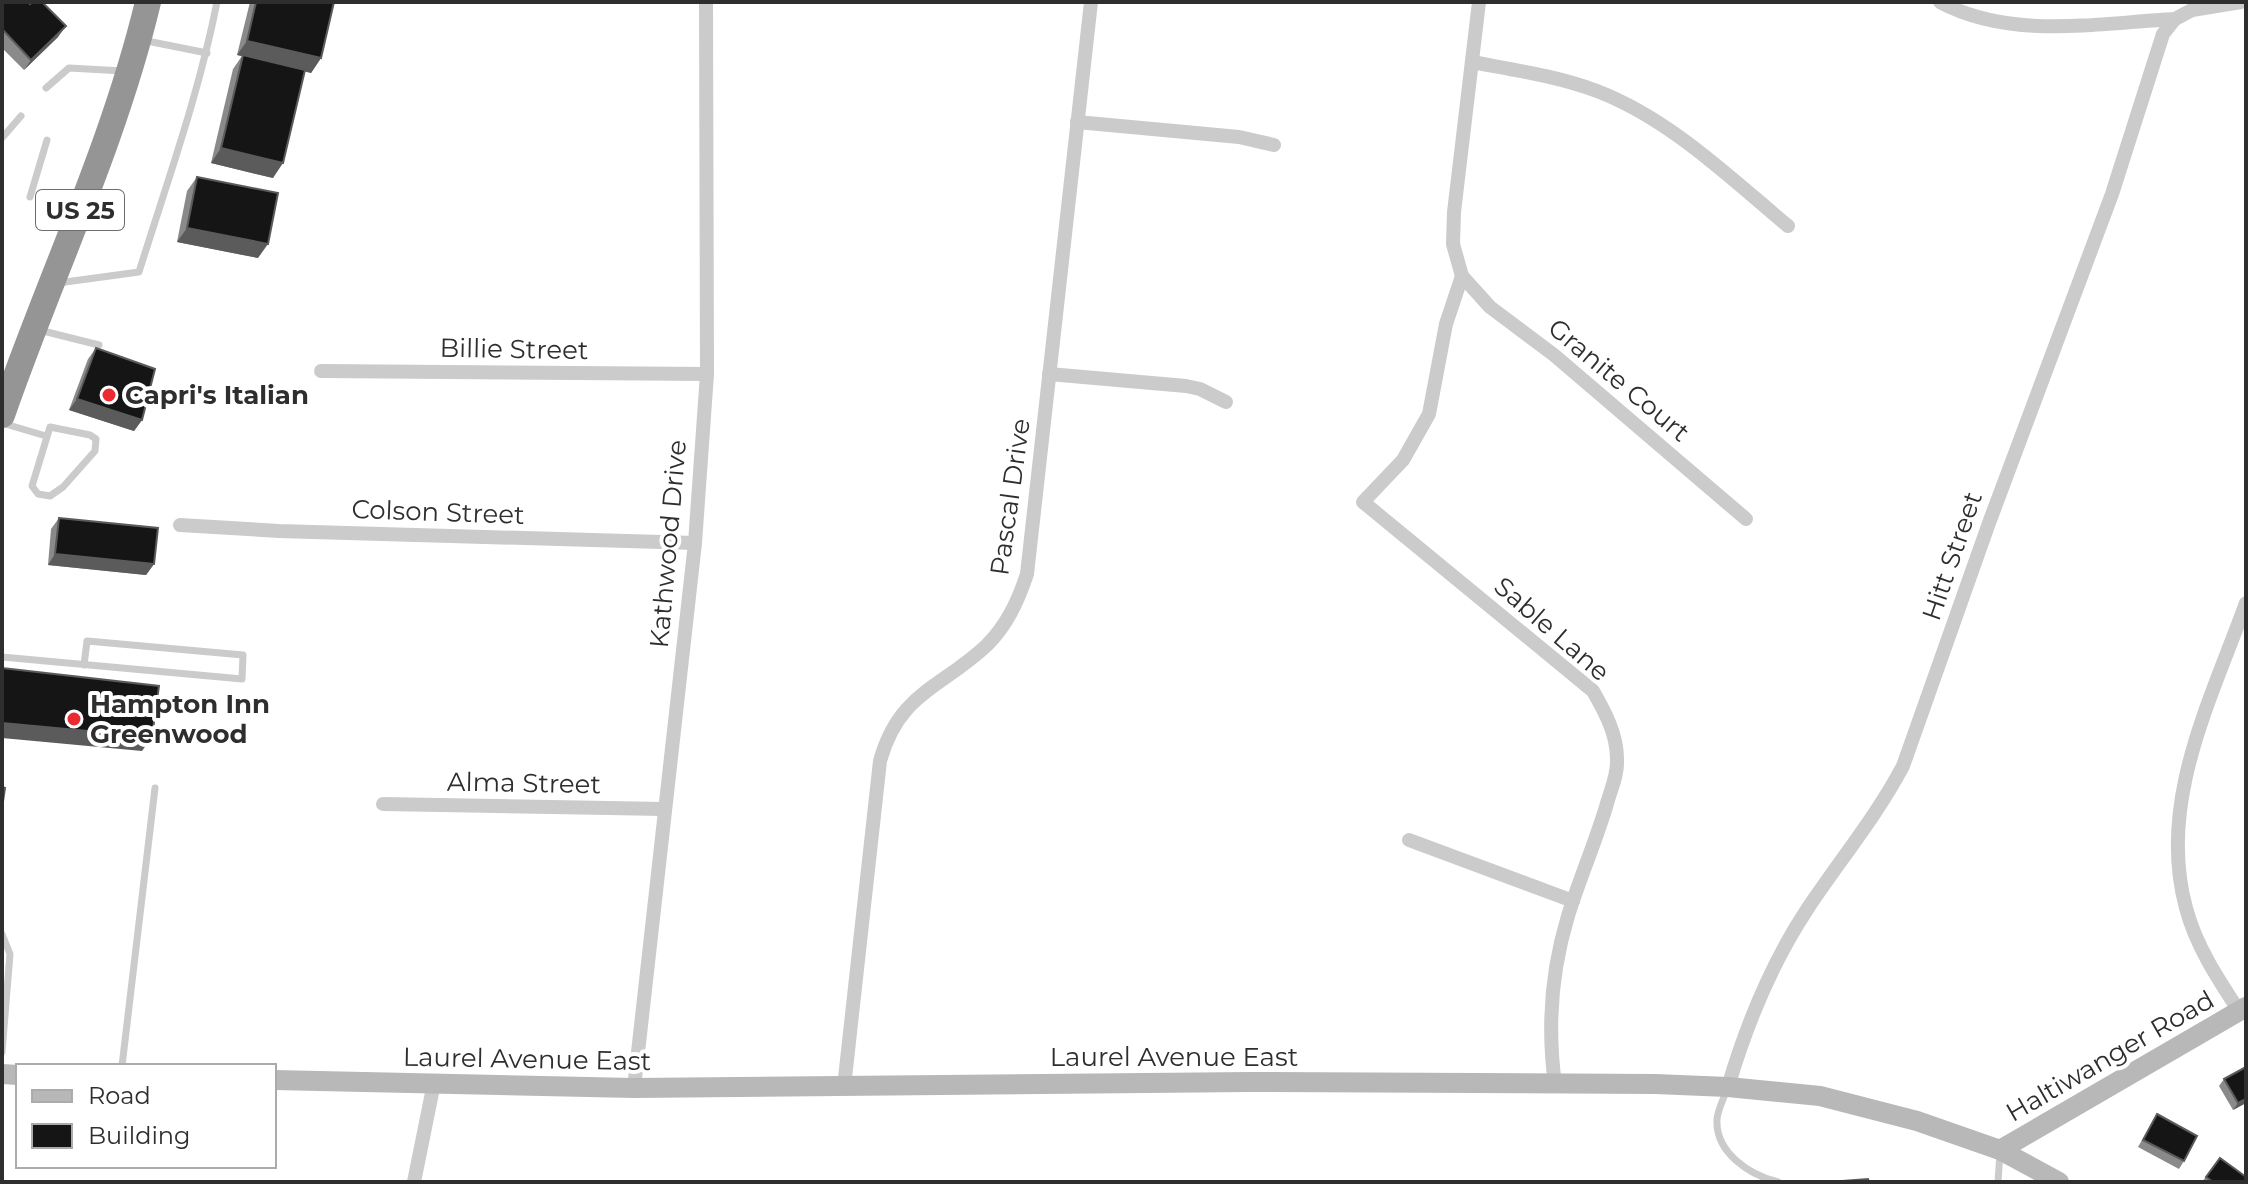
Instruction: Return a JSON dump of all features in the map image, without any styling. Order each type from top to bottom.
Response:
[{"type":"highway","name":"US 25","points":[[2,415],[108,136],[148,2]]},
{"type":"street","name":"Kathwood Drive","points":[[634,1088],[695,543],[707,374],[706,2]]},
{"type":"street","name":"Pascal Drive","points":[[844,1087],[883,750],[892,727],[904,710],[928,688],[969,661],[1007,621],[1021,593],[1030,554],[1091,2]]},
{"type":"street","points":[[1462,276],[1453,244],[1454,212],[1479,2]]},
{"type":"street","points":[[1940,2],[1959,12],[2020,26],[2175,19],[2192,10],[2241,2]]},
{"type":"street","name":"Hitt Street","points":[[1728,1087],[1754,1014],[1793,933],[1886,798],[1903,766],[1989,523],[2112,194],[2163,34],[2175,19]]},
{"type":"street","points":[[1472,62],[1568,81],[1600,92],[1639,112],[1665,127],[1788,226]]},
{"type":"street","points":[[1077,122],[1239,137],[1274,145]]},
{"type":"street","name":"Granite Court","points":[[1462,276],[1490,307],[1554,355],[1746,519]]},
{"type":"street","name":"Sable Lane","points":[[1462,276],[1443,337],[1429,414],[1403,460],[1363,502],[1593,691],[1609,720],[1618,759],[1614,782],[1573,901],[1552,990],[1549,1021],[1555,1084]]},
{"type":"street","name":"Billie Street","points":[[321,371],[707,374]]},
{"type":"street","points":[[1049,374],[1186,386],[1200,389],[1226,402]]},
{"type":"street","name":"Colson Street","points":[[180,525],[279,531],[695,543]]},
{"type":"street","points":[[2242,1009],[2204,954],[2186,909],[2178,863],[2178,816],[2186,769],[2246,603]]},
{"type":"street","name":"Alma Street","points":[[383,804],[665,809]]},
{"type":"street","points":[[1409,840],[1573,901]]},
{"type":"street","name":"Haltiwanger Road","points":[[2000,1150],[2242,1009]]},
{"type":"street","name":"Laurel Avenue East","points":[[276,1080],[634,1088],[1249,1082],[1728,1087],[1846,1101],[1917,1121],[2000,1150],[2059,1182]]},
{"type":"street","points":[[414,1182],[434,1083]]},
{"type":"lane","points":[[52,284],[139,272],[207,53],[217,2]]},
{"type":"lane","points":[[139,39],[207,53]]},
{"type":"lane","points":[[46,88],[69,68],[129,72]]},
{"type":"lane","points":[[2,138],[21,116]]},
{"type":"lane","points":[[30,197],[47,140]]},
{"type":"lane","points":[[34,328],[99,345]]},
{"type":"lane","points":[[2,423],[46,436]]},
{"type":"lane","points":[[50,427],[56,427],[90,435],[96,439],[97,445],[63,487],[50,496],[38,494],[32,486],[46,436],[50,427]]},
{"type":"lane","points":[[2,657],[84,665],[242,679],[243,655],[87,641],[84,665]]},
{"type":"lane","points":[[122,1064],[155,788]]},
{"type":"lane","points":[[2,934],[10,954],[2,1052]]},
{"type":"lane","points":[[1728,1087],[1717,1120],[1723,1144],[1739,1165],[1778,1182]]},
{"type":"lane","points":[[1998,1182],[2000,1150]]},
{"type":"building","points":[[2,2],[42,2],[66,26],[31,60],[2,29]]},
{"type":"building","points":[[256,2],[334,2],[321,58],[247,41]]},
{"type":"building","points":[[243,55],[305,70],[283,163],[221,148]]},
{"type":"building","points":[[197,177],[278,193],[268,244],[187,228]]},
{"type":"building","name":"Capri's Italian","points":[[96,348],[155,369],[142,420],[77,399]]},
{"type":"building","points":[[59,518],[158,528],[154,564],[55,554]]},
{"type":"building","name":"Hampton Inn Greenwood","points":[[2,668],[159,686],[152,737],[2,723]]},
{"type":"building","points":[[2246,1067],[2246,1099],[2238,1103],[2224,1079]]},
{"type":"building","points":[[2157,1114],[2197,1136],[2184,1161],[2143,1140]]},
{"type":"building","points":[[2220,1158],[2246,1177],[2246,1182],[2213,1182],[2206,1177]]},
{"type":"building","points":[[1868,1179],[1869,1182],[1843,1182],[1843,1181]]},
{"type":"place","name":"Capri's Italian","points":[[109,395]]},
{"type":"place","name":"Hampton Inn Greenwood","points":[[74,719]]}]
